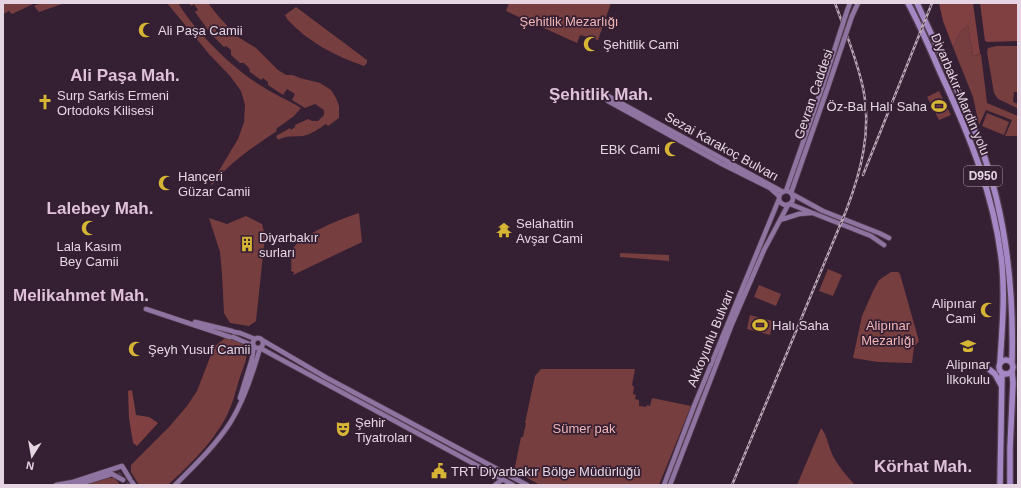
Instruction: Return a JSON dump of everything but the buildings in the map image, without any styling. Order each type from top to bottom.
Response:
[{"type":"highway","name":"Diyarbakır-Mardin yolu","points":[[908,3],[952,96],[974,148],[991,202],[1000,245],[1002,268],[1003,315],[1000,363]]},
{"type":"highway","name":"Diyarbakır-Mardin yolu","points":[[917,3],[980,144],[998,202],[1006,244],[1010,286],[1013,329],[1012,362]]},
{"type":"highway","points":[[1000,485],[1002,373],[999,369],[1000,363],[1006,359],[1012,362],[1014,366],[1012,371],[1013,383],[1010,485]]},
{"type":"highway","points":[[990,370],[995,374],[1002,386]]},
{"type":"highway","points":[[1002,373],[1008,374],[1012,371]]},
{"type":"main road","points":[[850,3],[823,84],[811,126],[784,191],[779,198],[782,203],[789,204],[871,236],[884,245]]},
{"type":"main road","name":"Gevran Caddesi","points":[[792,193],[811,126],[828,87],[852,16],[858,3]]},
{"type":"main road","name":"Sezai Karakoç Bulvarı","points":[[779,198],[770,188],[722,164],[608,99],[784,191]]},
{"type":"main road","points":[[784,191],[792,193],[818,209],[874,230],[889,238]]},
{"type":"main road","points":[[789,204],[793,198],[792,193]]},
{"type":"main road","name":"Akkoyunlu Bulvarı","points":[[664,485],[694,406],[779,198]]},
{"type":"main road","name":"Akkoyunlu Bulvarı","points":[[670,485],[732,324],[764,250],[789,204]]},
{"type":"main road","points":[[780,220],[799,214],[812,213]]},
{"type":"main road","points":[[146,310],[232,337],[260,348],[504,482],[513,485]]},
{"type":"main road","points":[[195,322],[233,331],[255,339],[259,338],[327,378],[527,485]]},
{"type":"main road","points":[[238,406],[252,359],[254,346],[253,342],[255,339]]},
{"type":"main road","points":[[175,485],[202,457],[231,421],[260,348],[263,345],[262,340]]},
{"type":"main road","points":[[258,356],[261,354],[270,354]]},
{"type":"main road","points":[[56,485],[73,482],[122,466],[132,482]]},
{"type":"main road","points":[[76,485],[112,474],[123,480]]},
{"type":"main road","points":[[495,485],[504,482],[508,475]]},
{"type":"green space","points":[[6,3],[33,4],[12,14],[9,11],[3,14],[3,5]]},
{"type":"green space","points":[[41,3],[65,3],[39,12],[34,6]]},
{"type":"green space","points":[[167,3],[178,3],[204,37],[226,59],[249,78],[301,108],[294,116],[276,129],[277,131],[234,162],[212,185],[211,184],[238,139],[244,122],[245,105],[241,91],[230,76],[209,54]]},
{"type":"green space","points":[[189,3],[208,3],[238,37],[256,48],[278,70],[286,75],[293,75],[320,83],[331,90],[339,106],[339,118],[328,126],[326,124],[306,135],[281,138],[278,140],[276,136],[290,128],[291,130],[295,127],[295,125],[308,119],[318,121],[324,115],[324,110],[315,104],[305,108],[292,100],[295,94],[287,89],[283,95],[268,85],[268,82],[263,78],[261,80],[250,72],[249,68],[244,63],[240,63],[231,55],[231,50],[226,46],[224,47],[210,33],[211,30],[208,30],[195,12],[198,10],[194,4],[191,6]]},
{"type":"green space","name":"Şehitlik Mezarlığı","points":[[509,3],[611,3],[598,40],[580,35],[577,43],[506,11]]},
{"type":"green space","points":[[296,7],[367,60],[367,63],[364,66],[343,58],[332,53],[304,35],[287,19],[285,15]]},
{"type":"green space","points":[[968,25],[973,56],[981,54],[987,103],[1018,116],[1018,136],[1005,136],[1012,120],[986,110],[979,125],[973,97],[953,47],[961,31]]},
{"type":"green space","points":[[997,46],[1018,46],[1018,92],[1014,92],[1013,102],[1018,104],[1017,108],[998,99],[994,93],[987,52],[988,48]]},
{"type":"green space","name":"Öz-Bal Halı Saha","points":[[939,91],[951,115],[939,120],[927,97]]},
{"type":"green space","points":[[987,113],[1009,122],[1004,135],[982,126]]},
{"type":"green space","points":[[359,213],[362,242],[293,275],[294,272],[291,271],[293,249],[303,238],[343,218]]},
{"type":"green space","points":[[246,216],[262,224],[265,236],[256,321],[249,326],[230,323],[224,313],[220,252],[209,218],[227,224]]},
{"type":"green space","points":[[620,253],[669,255],[669,261],[620,257]]},
{"type":"green space","points":[[828,269],[842,275],[833,296],[819,291]]},
{"type":"green space","name":"Alipınar Mezarlığı","points":[[891,272],[898,272],[900,274],[919,341],[914,347],[912,363],[878,362],[853,358],[862,316],[873,291],[879,280]]},
{"type":"green space","name":"Halı Saha","points":[[759,285],[781,294],[776,306],[754,297]]},
{"type":"green space","name":"Halı Saha","points":[[750,315],[773,321],[770,335],[747,329]]},
{"type":"green space","points":[[226,333],[235,335],[235,337],[244,346],[246,351],[246,360],[233,401],[222,424],[209,443],[168,485],[139,485],[131,472],[131,465],[169,427],[187,406],[197,391],[214,347],[225,338]]},
{"type":"green space","name":"Sümer pak","points":[[541,369],[635,369],[632,385],[634,387],[633,394],[636,395],[635,399],[639,400],[639,406],[650,406],[652,398],[691,406],[659,485],[540,485],[518,473],[515,467],[521,437],[523,437],[535,376]]},
{"type":"green space","points":[[821,428],[825,434],[834,458],[855,485],[797,485]]},
{"type":"green space","points":[[108,478],[115,478],[120,485],[83,485]]},
{"type":"shaded area","points":[[939,3],[973,3],[980,54],[973,56],[968,25],[961,31],[953,47],[943,21]]},
{"type":"shaded area","points":[[980,3],[1018,3],[1018,41],[985,41]]},
{"type":"shaded area","points":[[132,390],[136,415],[149,417],[158,423],[137,446],[133,443],[129,418],[128,391]]},
{"type":"tunnel","points":[[116,467],[117,472],[128,485]]},
{"type":"railway","points":[[732,485],[846,211],[864,151],[866,119],[863,88],[858,66],[835,3]]},
{"type":"railway","points":[[863,175],[932,3]]},
{"type":"place","name":"Ali Paşa Camii","points":[[146,30]]},
{"type":"place","name":"Şehitlik Cami","points":[[591,44]]},
{"type":"place","name":"Surp Sarkis Ermeni Ortodoks Kilisesi","points":[[45,102]]},
{"type":"place","name":"Öz-Bal Halı Saha","points":[[939,106]]},
{"type":"place","name":"EBK Cami","points":[[672,149]]},
{"type":"place","name":"Hançeri Güzar Camii","points":[[166,183]]},
{"type":"place","name":"Lala Kasım Bey Camii","points":[[89,228]]},
{"type":"place","name":"Selahattin Avşar Cami","points":[[504,230]]},
{"type":"place","name":"Diyarbakır surları","points":[[247,244]]},
{"type":"place","name":"Alipınar Cami","points":[[988,310]]},
{"type":"place","name":"Halı Saha","points":[[760,325]]},
{"type":"place","name":"Alipınar İlkokulu","points":[[968,346]]},
{"type":"place","name":"Şeyh Yusuf Camii","points":[[136,349]]},
{"type":"place","name":"Şehir Tiyatroları","points":[[343,429]]},
{"type":"place","name":"TRT Diyarbakır Bölge Müdürlüğü","points":[[439,471]]},
{"type":"district","name":"Ali Paşa Mah.","points":[[125,75]]},
{"type":"district","name":"Şehitlik Mah.","points":[[601,94]]},
{"type":"district","name":"Lalebey Mah.","points":[[100,208]]},
{"type":"district","name":"Melikahmet Mah.","points":[[81,295]]},
{"type":"district","name":"Körhat Mah.","points":[[923,466]]}]
